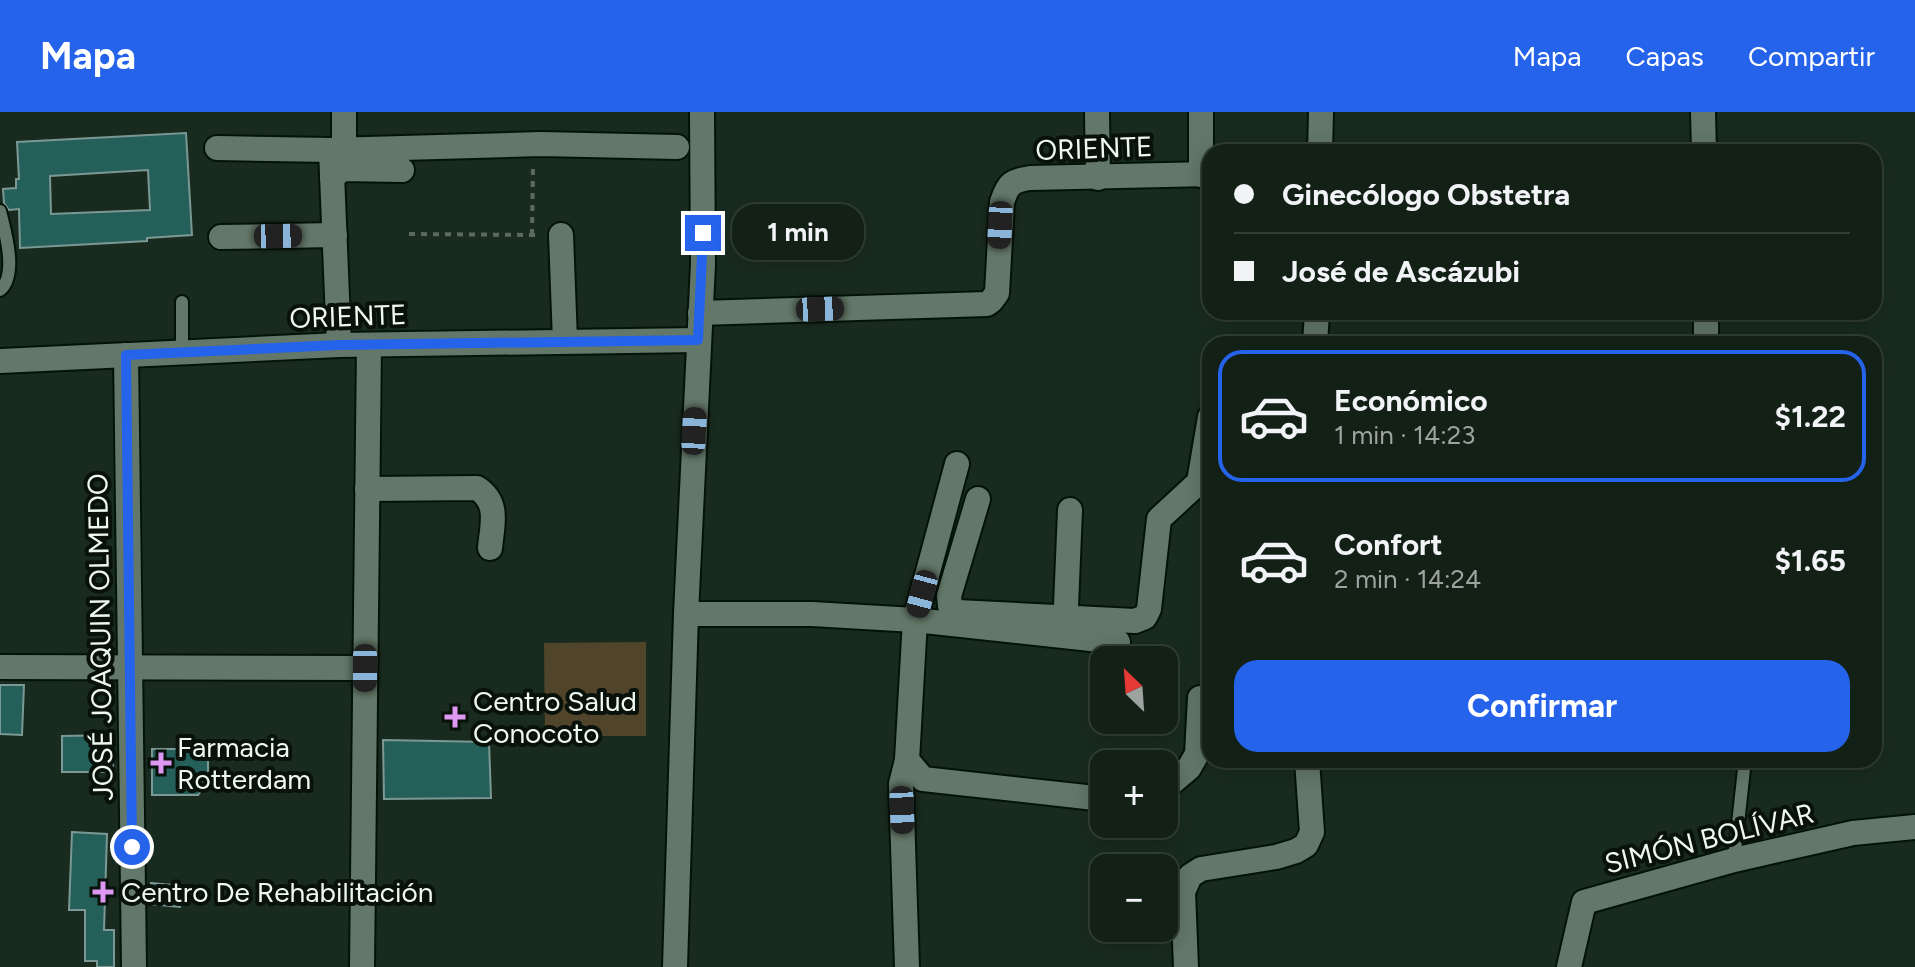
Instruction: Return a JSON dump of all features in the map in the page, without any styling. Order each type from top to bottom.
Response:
[{"type":"street","points":[[339,345],[332,177],[344,112]]},
{"type":"street","points":[[675,967],[686,614],[703,264],[702,112]]},
{"type":"street","points":[[1097,112],[1098,178]]},
{"type":"street","points":[[1201,112],[1203,144]]},
{"type":"street","points":[[1320,144],[1321,112]]},
{"type":"street","points":[[1703,112],[1704,144]]},
{"type":"street","points":[[217,148],[337,150],[533,144],[677,147]]},
{"type":"street","points":[[332,177],[343,169],[402,170]]},
{"type":"street","name":"ORIENTE","points":[[700,313],[987,304],[997,293],[1002,202],[1010,184],[1030,178],[1202,174]]},
{"type":"street","points":[[221,237],[335,235]]},
{"type":"street","points":[[561,235],[565,341]]},
{"type":"street","name":"ORIENTE","points":[[0,361],[339,345],[698,340]]},
{"type":"street","points":[[362,967],[369,345]]},
{"type":"street","name":"JOSÉ JOAQUIN OLMEDO","points":[[126,355],[134,967]]},
{"type":"street","points":[[907,967],[901,784],[907,760],[915,620],[957,464]]},
{"type":"street","points":[[686,614],[812,614],[1064,627],[1135,621],[1145,617],[1149,609],[1159,519],[1199,482],[1202,464]]},
{"type":"street","points":[[367,489],[477,488],[486,493],[493,506],[490,548]]},
{"type":"street","points":[[978,499],[949,596],[950,606],[957,612],[1064,627],[1118,642]]},
{"type":"street","points":[[1064,627],[1070,510]]},
{"type":"street","points":[[0,667],[365,668]]},
{"type":"street","points":[[1178,777],[1189,768],[1197,754],[1200,698]]},
{"type":"street","points":[[907,760],[923,779],[1090,797]]},
{"type":"street","points":[[1186,967],[1183,892],[1190,876],[1201,869],[1276,857],[1306,845],[1312,832],[1308,768]]},
{"type":"street","name":"SIMÓN BOLÍVAR","points":[[1569,967],[1584,902],[1734,860],[1853,833],[1915,827]]},
{"type":"lane","points":[[0,211],[7,235],[9,275],[6,286],[0,290]]},
{"type":"lane","points":[[182,302],[182,352]]},
{"type":"lane","points":[[1734,860],[1744,768]]},
{"type":"path","points":[[532,235],[533,144]]},
{"type":"path","points":[[409,234],[561,235]]},
{"type":"shaded area","points":[[646,642],[646,736],[545,736],[544,643]]},
{"type":"building","points":[[186,133],[192,235],[147,238],[147,241],[20,248],[19,209],[9,210],[4,203],[3,189],[16,188],[16,179],[19,179],[17,142]],"holes":[[[148,170],[150,210],[51,214],[50,176]]]},
{"type":"building","points":[[0,685],[24,685],[22,735],[0,734]]},
{"type":"building","points":[[113,735],[113,772],[62,772],[62,736]]},
{"type":"building","points":[[383,740],[489,742],[491,798],[384,799]]},
{"type":"building","points":[[152,749],[208,749],[208,782],[198,795],[152,795]]},
{"type":"building","points":[[72,832],[107,834],[104,930],[114,930],[114,967],[97,967],[97,961],[85,961],[85,910],[69,910]]},
{"type":"building","points":[[151,883],[182,886],[180,907],[150,904]]},
{"type":"place","name":"Centro Salud Conocoto","points":[[455,717]]},
{"type":"place","name":"Farmacia Rotterdam","points":[[161,763]]},
{"type":"place","name":"Centro De Rehabilitación","points":[[103,892]]},
{"type":"route","points":[[132,847],[126,355],[339,345],[698,340],[703,233]]}]
